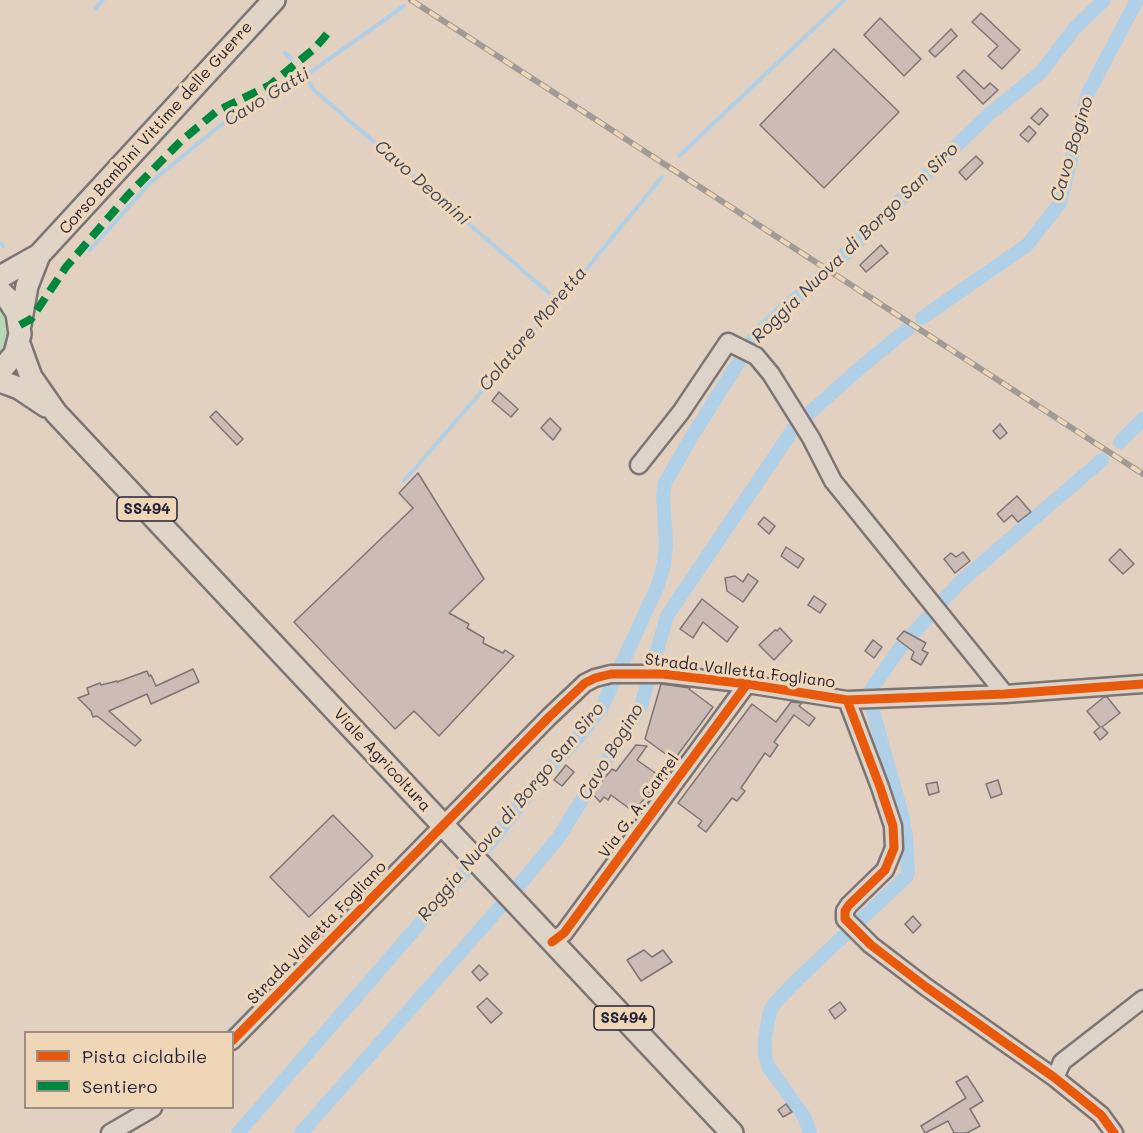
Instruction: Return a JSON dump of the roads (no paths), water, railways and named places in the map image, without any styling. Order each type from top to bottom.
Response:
[{"type":"main road","name":"Corso Bambini Vittime delle Guerre","points":[[0,278],[39,255],[273,0]]},
{"type":"main road","name":"Corso Bambini Vittime delle Guerre","points":[[19,335],[27,286],[39,255]]},
{"type":"main road","name":"Viale Agricoltura","points":[[0,291],[14,307],[19,335],[31,376],[56,413],[732,1133]]},
{"type":"main road","points":[[0,371],[10,362],[19,335]]},
{"type":"main road","name":"Viale Agricoltura","points":[[0,381],[19,388],[56,413]]},
{"type":"street","points":[[639,465],[681,411],[728,342],[756,356],[800,421],[833,481],[1005,693]]},
{"type":"street","name":"Strada Valletta Fogliano","points":[[234,1039],[549,717],[578,690],[595,678],[619,673],[651,674],[747,684],[853,700],[1143,684]]},
{"type":"street","name":"Via G. A. Carrel","points":[[552,942],[564,933],[747,684]]},
{"type":"street","points":[[853,700],[893,826],[894,848],[885,870],[849,905],[845,919],[926,987],[1101,1114],[1114,1133]]},
{"type":"street","points":[[1054,1078],[1062,1062],[1143,999]]},
{"type":"street","points":[[110,1133],[150,1109]]},
{"type":"waterway","points":[[96,8],[103,0]]},
{"type":"waterway","name":"Colatore Moretta","points":[[679,156],[844,0]]},
{"type":"waterway","name":"Roggia Nuova di Borgo San Siro","points":[[238,1133],[494,838],[540,778],[581,734],[602,707],[658,585],[664,564],[666,544],[663,495],[665,483],[755,336],[840,259],[988,115],[1041,72],[1074,29],[1104,0]]},
{"type":"waterway","name":"Cavo Bogino","points":[[922,318],[1027,245],[1060,203],[1088,93],[1137,0]]},
{"type":"waterway","name":"Cavo Gatti","points":[[90,250],[150,183],[239,110],[281,93],[404,6]]},
{"type":"waterway","name":"Cavo Deomini","points":[[285,53],[291,59]]},
{"type":"waterway","name":"Cavo Deomini","points":[[301,68],[314,90],[549,293]]},
{"type":"waterway","name":"Colatore Moretta","points":[[404,481],[561,300],[662,177]]},
{"type":"waterway","name":"Cavo Gatti","points":[[0,243],[3,246]]},
{"type":"waterway","name":"Cavo Bogino","points":[[301,1133],[516,889],[558,838],[641,706],[667,616],[796,425],[909,328]]},
{"type":"waterway","points":[[1120,442],[1143,419]]},
{"type":"waterway","points":[[810,1133],[805,1118],[768,1066],[765,1055],[765,1038],[770,1011],[798,979],[907,876],[908,872],[902,815],[868,694],[900,648],[959,583],[1102,460]]},
{"type":"waterway","name":"Cavo Deomini","points":[[229,1031],[251,1010]]},
{"type":"railway","points":[[411,0],[1143,474]]}]
